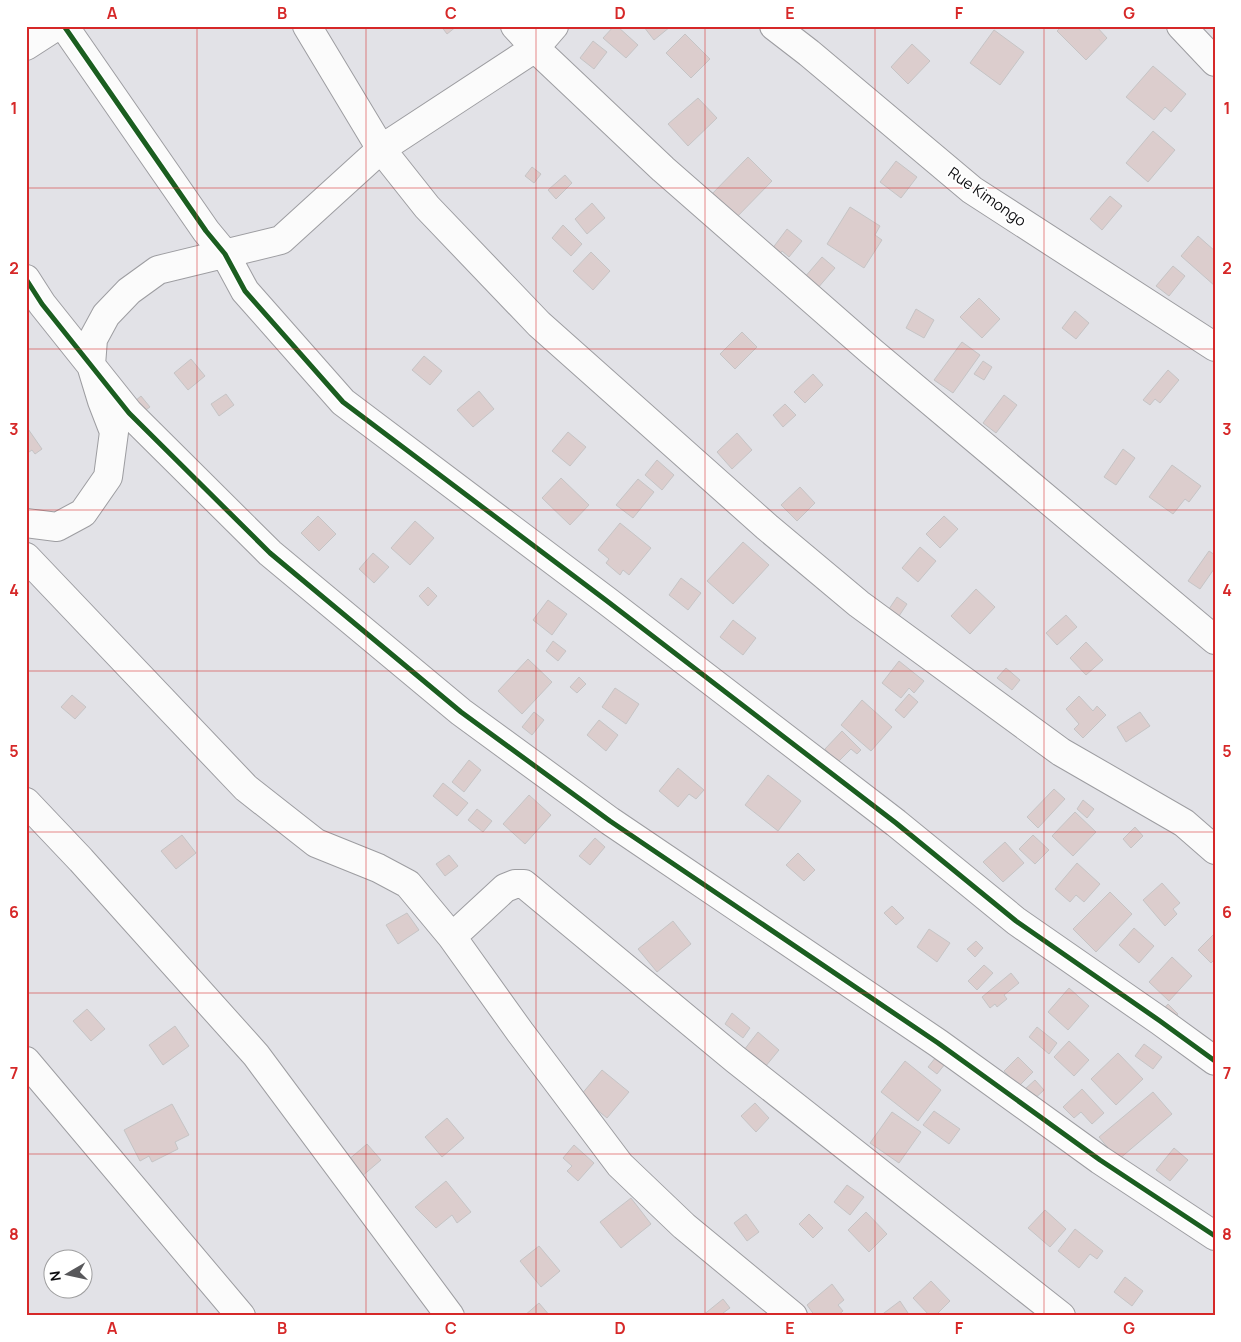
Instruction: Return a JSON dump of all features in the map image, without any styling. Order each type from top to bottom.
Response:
[{"type":"street","points":[[26,46],[57,26]]},
{"type":"street","points":[[64,26],[206,231],[225,254],[245,291],[343,402],[607,601],[896,823],[1016,921],[1215,1061]]},
{"type":"street","points":[[307,26],[381,149],[426,207],[539,324],[767,527],[859,604],[1061,752],[1184,822],[1215,850]]},
{"type":"street","points":[[515,26],[535,48],[663,169],[872,352],[1215,640]]},
{"type":"street","points":[[26,523],[57,527],[83,514],[108,477],[114,432],[91,365],[93,339],[106,315],[129,291],[158,270],[281,240],[381,149],[535,48],[554,26]]},
{"type":"street","name":"Rue Kimongo","points":[[774,26],[809,53],[972,190],[1215,347]]},
{"type":"street","points":[[1182,26],[1215,62]]},
{"type":"street","points":[[26,279],[42,304],[130,413],[270,553],[461,712],[610,820],[938,1043],[1100,1160],[1215,1236]]},
{"type":"street","points":[[26,557],[246,788],[316,843],[378,868],[408,884],[452,937],[620,1166],[684,1226],[793,1316]]},
{"type":"street","points":[[26,802],[81,860],[256,1055],[450,1316]]},
{"type":"street","points":[[452,937],[506,888],[516,884],[524,884],[735,1059],[1061,1316]]},
{"type":"street","points":[[26,1061],[241,1316]]},
{"type":"building","points":[[441,26],[457,26],[447,34]]},
{"type":"building","points":[[614,26],[617,26],[638,45],[626,58],[603,38]]},
{"type":"building","points":[[645,26],[670,26],[670,27],[654,40]]},
{"type":"building","points":[[1062,26],[1096,26],[1107,38],[1086,60],[1057,31]]},
{"type":"building","points":[[994,30],[1024,52],[1000,85],[970,63]]},
{"type":"building","points":[[685,34],[710,59],[691,78],[666,53]]},
{"type":"building","points":[[593,41],[607,52],[594,69],[580,58]]},
{"type":"building","points":[[912,44],[930,61],[908,84],[891,67]]},
{"type":"building","points":[[1153,66],[1186,94],[1171,112],[1165,107],[1154,120],[1126,97]]},
{"type":"building","points":[[698,98],[717,118],[688,146],[668,124]]},
{"type":"building","points":[[1153,131],[1175,150],[1148,182],[1126,163]]},
{"type":"building","points":[[748,157],[772,181],[733,221],[709,197]]},
{"type":"building","points":[[896,161],[917,177],[901,198],[880,182]]},
{"type":"building","points":[[532,167],[541,174],[534,183],[525,176]]},
{"type":"building","points":[[565,175],[572,183],[556,199],[548,190]]},
{"type":"building","points":[[1110,196],[1122,206],[1102,230],[1090,219]]},
{"type":"building","points":[[592,203],[605,218],[587,234],[575,219]]},
{"type":"building","points":[[850,207],[880,226],[875,235],[882,240],[864,268],[827,244]]},
{"type":"building","points":[[563,225],[582,244],[571,256],[552,238]]},
{"type":"building","points":[[787,229],[802,241],[789,257],[782,251],[776,259],[769,253]]},
{"type":"building","points":[[1198,236],[1215,251],[1215,286],[1181,256]]},
{"type":"building","points":[[591,252],[610,271],[593,290],[573,271]]},
{"type":"building","points":[[822,257],[835,268],[817,289],[804,278]]},
{"type":"building","points":[[1173,266],[1185,276],[1169,296],[1156,286]]},
{"type":"building","points":[[979,298],[1000,319],[982,338],[960,317]]},
{"type":"building","points":[[916,309],[934,320],[924,338],[906,328]]},
{"type":"building","points":[[1075,311],[1089,323],[1076,339],[1062,328]]},
{"type":"building","points":[[742,332],[757,347],[735,369],[720,354]]},
{"type":"building","points":[[962,342],[980,355],[953,393],[934,380]]},
{"type":"building","points":[[424,356],[442,371],[430,385],[412,370]]},
{"type":"building","points":[[191,359],[205,376],[188,390],[174,373]]},
{"type":"building","points":[[983,361],[992,367],[984,380],[974,374]]},
{"type":"building","points":[[1168,370],[1179,380],[1160,403],[1155,399],[1150,405],[1143,400]]},
{"type":"building","points":[[813,374],[823,385],[805,403],[794,392]]},
{"type":"building","points":[[479,391],[494,409],[473,427],[457,410]]},
{"type":"building","points":[[226,394],[234,405],[219,416],[211,404]]},
{"type":"building","points":[[1004,395],[1017,405],[996,433],[983,423]]},
{"type":"building","points":[[141,396],[150,407],[143,412],[135,401]]},
{"type":"building","points":[[785,404],[796,415],[783,427],[773,415]]},
{"type":"building","points":[[26,426],[42,449],[35,454],[32,450],[26,454]]},
{"type":"building","points":[[568,432],[586,447],[570,466],[552,451]]},
{"type":"building","points":[[737,433],[752,450],[732,469],[717,452]]},
{"type":"building","points":[[1123,449],[1135,458],[1116,485],[1104,477]]},
{"type":"building","points":[[657,460],[674,475],[662,490],[645,475]]},
{"type":"building","points":[[1172,465],[1201,486],[1189,502],[1185,499],[1173,514],[1149,497]]},
{"type":"building","points":[[561,478],[589,505],[570,525],[542,498]]},
{"type":"building","points":[[638,479],[654,492],[633,518],[616,505]]},
{"type":"building","points":[[800,487],[815,503],[797,521],[781,505]]},
{"type":"building","points":[[318,516],[336,534],[319,551],[301,533]]},
{"type":"building","points":[[944,516],[958,529],[940,548],[926,534]]},
{"type":"building","points":[[415,521],[434,538],[410,565],[391,548]]},
{"type":"building","points":[[620,523],[651,548],[629,575],[623,570],[620,575],[606,563],[609,559],[598,550]]},
{"type":"building","points":[[743,542],[769,565],[733,604],[707,581]]},
{"type":"building","points":[[920,547],[936,561],[918,582],[902,568]]},
{"type":"building","points":[[1209,551],[1215,555],[1215,570],[1200,589],[1188,581]]},
{"type":"building","points":[[373,553],[389,567],[374,583],[359,569]]},
{"type":"building","points":[[681,578],[701,593],[688,610],[669,595]]},
{"type":"building","points":[[428,587],[437,596],[428,606],[419,596]]},
{"type":"building","points":[[976,589],[995,607],[970,634],[951,616]]},
{"type":"building","points":[[897,597],[907,604],[899,616],[889,609]]},
{"type":"building","points":[[548,600],[567,614],[552,635],[533,620]]},
{"type":"building","points":[[1066,615],[1077,627],[1057,645],[1046,633]]},
{"type":"building","points":[[733,620],[756,638],[743,655],[720,637]]},
{"type":"building","points":[[553,641],[566,651],[558,661],[546,651]]},
{"type":"building","points":[[1086,642],[1103,660],[1086,675],[1070,658]]},
{"type":"building","points":[[528,659],[552,682],[522,714],[498,691]]},
{"type":"building","points":[[899,661],[924,681],[914,693],[909,688],[901,698],[882,683]]},
{"type":"building","points":[[1006,668],[1020,680],[1012,690],[997,678]]},
{"type":"building","points":[[579,677],[586,684],[577,693],[570,687]]},
{"type":"building","points":[[615,688],[639,704],[626,724],[602,707]]},
{"type":"building","points":[[909,694],[918,702],[904,718],[895,710]]},
{"type":"building","points":[[72,695],[86,707],[75,719],[61,707]]},
{"type":"building","points":[[1079,696],[1093,711],[1097,706],[1106,715],[1083,738],[1074,729],[1079,724],[1066,709]]},
{"type":"building","points":[[862,700],[892,727],[871,751],[841,725]]},
{"type":"building","points":[[534,712],[544,720],[532,735],[522,727]]},
{"type":"building","points":[[1140,712],[1150,726],[1126,742],[1117,727]]},
{"type":"building","points":[[599,720],[618,735],[606,751],[587,735]]},
{"type":"building","points":[[842,731],[861,750],[857,754],[851,749],[838,762],[825,749]]},
{"type":"building","points":[[469,760],[481,770],[464,792],[452,782]]},
{"type":"building","points":[[678,768],[704,790],[696,799],[689,794],[678,807],[659,791]]},
{"type":"building","points":[[768,775],[801,801],[778,831],[745,805]]},
{"type":"building","points":[[443,783],[468,803],[457,816],[433,796]]},
{"type":"building","points":[[1054,789],[1065,799],[1038,828],[1027,817]]},
{"type":"building","points":[[529,795],[551,815],[525,844],[503,824]]},
{"type":"building","points":[[1083,800],[1094,809],[1087,818],[1077,809]]},
{"type":"building","points":[[477,809],[492,821],[483,832],[468,820]]},
{"type":"building","points":[[1075,812],[1096,832],[1073,856],[1052,836]]},
{"type":"building","points":[[1135,827],[1143,836],[1131,848],[1123,839]]},
{"type":"building","points":[[182,835],[196,853],[176,869],[161,851]]},
{"type":"building","points":[[1033,835],[1049,850],[1035,864],[1019,849]]},
{"type":"building","points":[[595,838],[605,847],[590,865],[579,856]]},
{"type":"building","points":[[1005,842],[1024,863],[1003,882],[983,862]]},
{"type":"building","points":[[798,853],[815,870],[804,881],[786,865]]},
{"type":"building","points":[[449,855],[458,866],[445,876],[436,864]]},
{"type":"building","points":[[1077,863],[1100,884],[1084,902],[1076,895],[1070,902],[1055,889]]},
{"type":"building","points":[[1162,883],[1180,903],[1173,909],[1177,914],[1165,926],[1143,900]]},
{"type":"building","points":[[1110,892],[1132,914],[1096,952],[1073,929]]},
{"type":"building","points":[[892,906],[904,918],[896,925],[884,913]]},
{"type":"building","points":[[407,913],[419,930],[398,944],[386,925]]},
{"type":"building","points":[[673,921],[691,944],[657,972],[638,949]]},
{"type":"building","points":[[1134,928],[1154,946],[1139,963],[1119,945]]},
{"type":"building","points":[[929,929],[950,943],[937,962],[917,947]]},
{"type":"building","points":[[1215,933],[1215,959],[1211,963],[1198,950]]},
{"type":"building","points":[[976,941],[983,948],[975,957],[967,949]]},
{"type":"building","points":[[1172,957],[1192,976],[1169,1001],[1149,982]]},
{"type":"building","points":[[984,965],[993,973],[977,990],[968,981]]},
{"type":"building","points":[[1011,973],[1019,983],[1004,995],[1007,999],[997,1007],[995,1004],[990,1008],[982,997]]},
{"type":"building","points":[[1069,988],[1089,1006],[1068,1030],[1048,1012]]},
{"type":"building","points":[[1168,1004],[1178,1014],[1169,1024],[1159,1014]]},
{"type":"building","points":[[87,1009],[105,1029],[91,1041],[73,1021]]},
{"type":"building","points":[[732,1013],[750,1028],[743,1038],[725,1024]]},
{"type":"building","points":[[175,1026],[189,1046],[163,1065],[149,1045]]},
{"type":"building","points":[[1037,1027],[1057,1043],[1049,1054],[1029,1037]]},
{"type":"building","points":[[758,1032],[779,1050],[765,1067],[744,1050]]},
{"type":"building","points":[[1069,1041],[1089,1060],[1074,1076],[1054,1057]]},
{"type":"building","points":[[1144,1044],[1162,1057],[1153,1069],[1135,1056]]},
{"type":"building","points":[[1118,1053],[1143,1079],[1116,1105],[1091,1079]]},
{"type":"building","points":[[936,1057],[945,1064],[937,1074],[928,1067]]},
{"type":"building","points":[[1018,1057],[1033,1072],[1019,1086],[1004,1071]]},
{"type":"building","points":[[905,1061],[941,1090],[918,1121],[881,1092]]},
{"type":"building","points":[[602,1070],[629,1092],[607,1118],[580,1096]]},
{"type":"building","points":[[1035,1080],[1044,1090],[1032,1101],[1024,1090]]},
{"type":"building","points":[[1082,1089],[1104,1113],[1092,1124],[1081,1112],[1074,1118],[1063,1107]]},
{"type":"building","points":[[1153,1092],[1172,1114],[1118,1160],[1099,1137]]},
{"type":"building","points":[[755,1103],[769,1118],[756,1132],[741,1116]]},
{"type":"building","points":[[172,1104],[189,1135],[175,1142],[178,1149],[152,1162],[149,1156],[140,1161],[124,1130]]},
{"type":"building","points":[[934,1111],[960,1129],[949,1144],[923,1125]]},
{"type":"building","points":[[892,1112],[921,1132],[899,1163],[870,1143]]},
{"type":"building","points":[[447,1118],[464,1138],[442,1157],[425,1137]]},
{"type":"building","points":[[367,1144],[381,1160],[361,1177],[347,1161]]},
{"type":"building","points":[[574,1145],[594,1163],[578,1181],[567,1171],[572,1166],[563,1158]]},
{"type":"building","points":[[1174,1148],[1188,1160],[1170,1181],[1156,1170]]},
{"type":"building","points":[[446,1181],[471,1212],[457,1223],[452,1215],[436,1228],[415,1207]]},
{"type":"building","points":[[847,1185],[864,1197],[850,1215],[834,1202]]},
{"type":"building","points":[[631,1198],[651,1224],[621,1248],[600,1222]]},
{"type":"building","points":[[1045,1210],[1066,1229],[1050,1247],[1028,1228]]},
{"type":"building","points":[[866,1212],[887,1234],[869,1252],[848,1230]]},
{"type":"building","points":[[746,1214],[759,1232],[747,1241],[734,1223]]},
{"type":"building","points":[[809,1214],[823,1228],[813,1238],[799,1224]]},
{"type":"building","points":[[1075,1229],[1103,1251],[1097,1259],[1090,1254],[1079,1268],[1058,1251]]},
{"type":"building","points":[[539,1246],[560,1271],[541,1287],[520,1261]]},
{"type":"building","points":[[1125,1277],[1143,1291],[1132,1306],[1114,1292]]},
{"type":"building","points":[[931,1281],[950,1301],[935,1316],[930,1316],[913,1298]]},
{"type":"building","points":[[832,1284],[844,1300],[838,1305],[843,1311],[837,1316],[815,1316],[807,1305]]},
{"type":"building","points":[[723,1299],[730,1308],[723,1313],[725,1316],[702,1316]]},
{"type":"building","points":[[900,1301],[910,1316],[880,1316]]},
{"type":"building","points":[[539,1303],[550,1316],[524,1316]]},
{"type":"cycle path","points":[[64,26],[206,231],[225,254],[245,291],[343,402],[607,601],[896,823],[1016,921],[1215,1061]]},
{"type":"cycle path","points":[[26,279],[42,304],[129,413],[270,553],[461,712],[610,821],[938,1043],[1100,1160],[1215,1236]]}]
